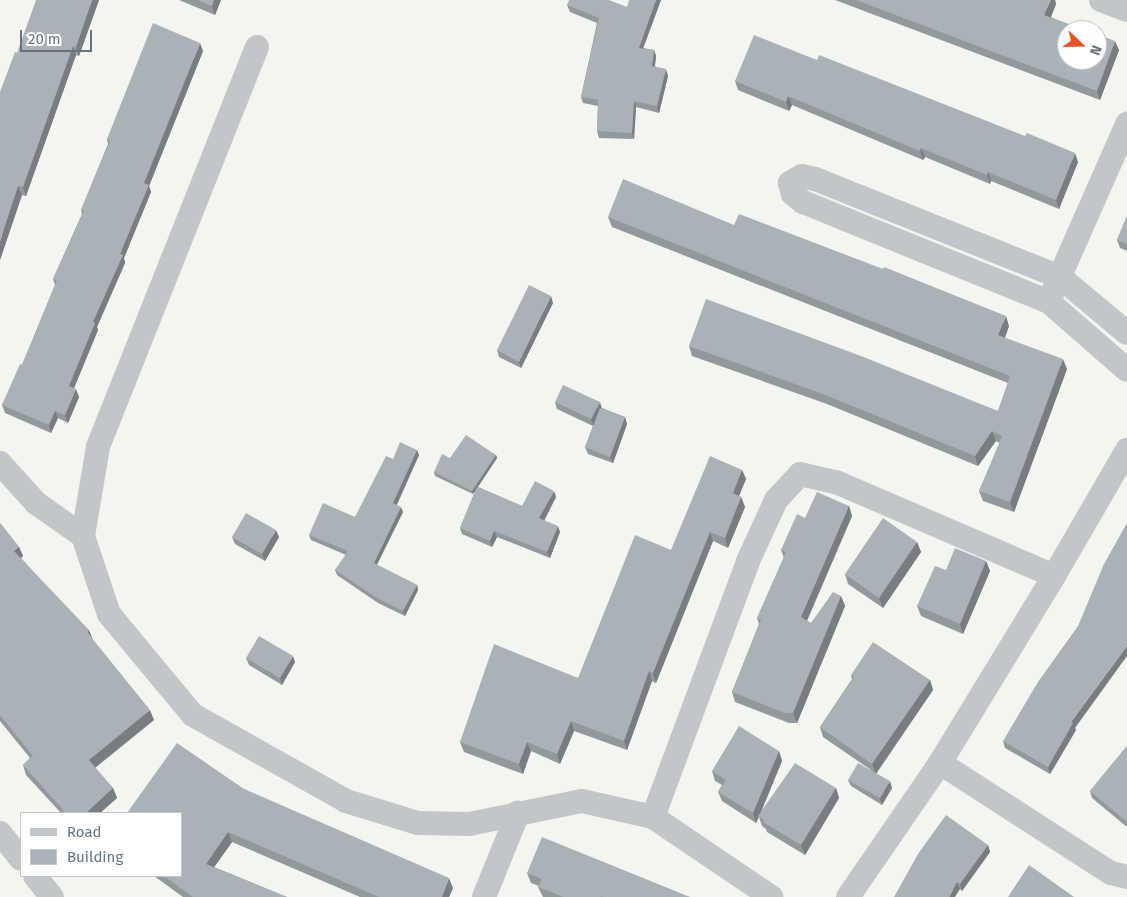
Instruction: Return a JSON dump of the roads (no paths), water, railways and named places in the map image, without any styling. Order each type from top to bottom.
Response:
[{"type":"street","points":[[1101,0],[1127,10]]},
{"type":"street","points":[[257,46],[98,447],[83,536],[108,614],[193,715],[346,801],[418,823],[469,824],[582,801],[652,818],[716,858],[772,897]]},
{"type":"street","points":[[1049,302],[1127,124]]},
{"type":"street","points":[[1127,333],[1060,277],[815,179],[802,176],[790,183],[792,194],[803,202],[1049,302],[1127,370]]},
{"type":"street","points":[[848,897],[940,763],[1054,576],[1127,450]]},
{"type":"street","points":[[0,463],[36,503],[83,536]]},
{"type":"street","points":[[652,818],[748,561],[776,500],[800,474],[836,482],[1054,576]]},
{"type":"street","points":[[940,763],[1111,872],[1127,877]]},
{"type":"street","points":[[484,897],[518,813]]},
{"type":"street","points":[[0,833],[20,858]]},
{"type":"street","points":[[36,877],[52,897]]}]
